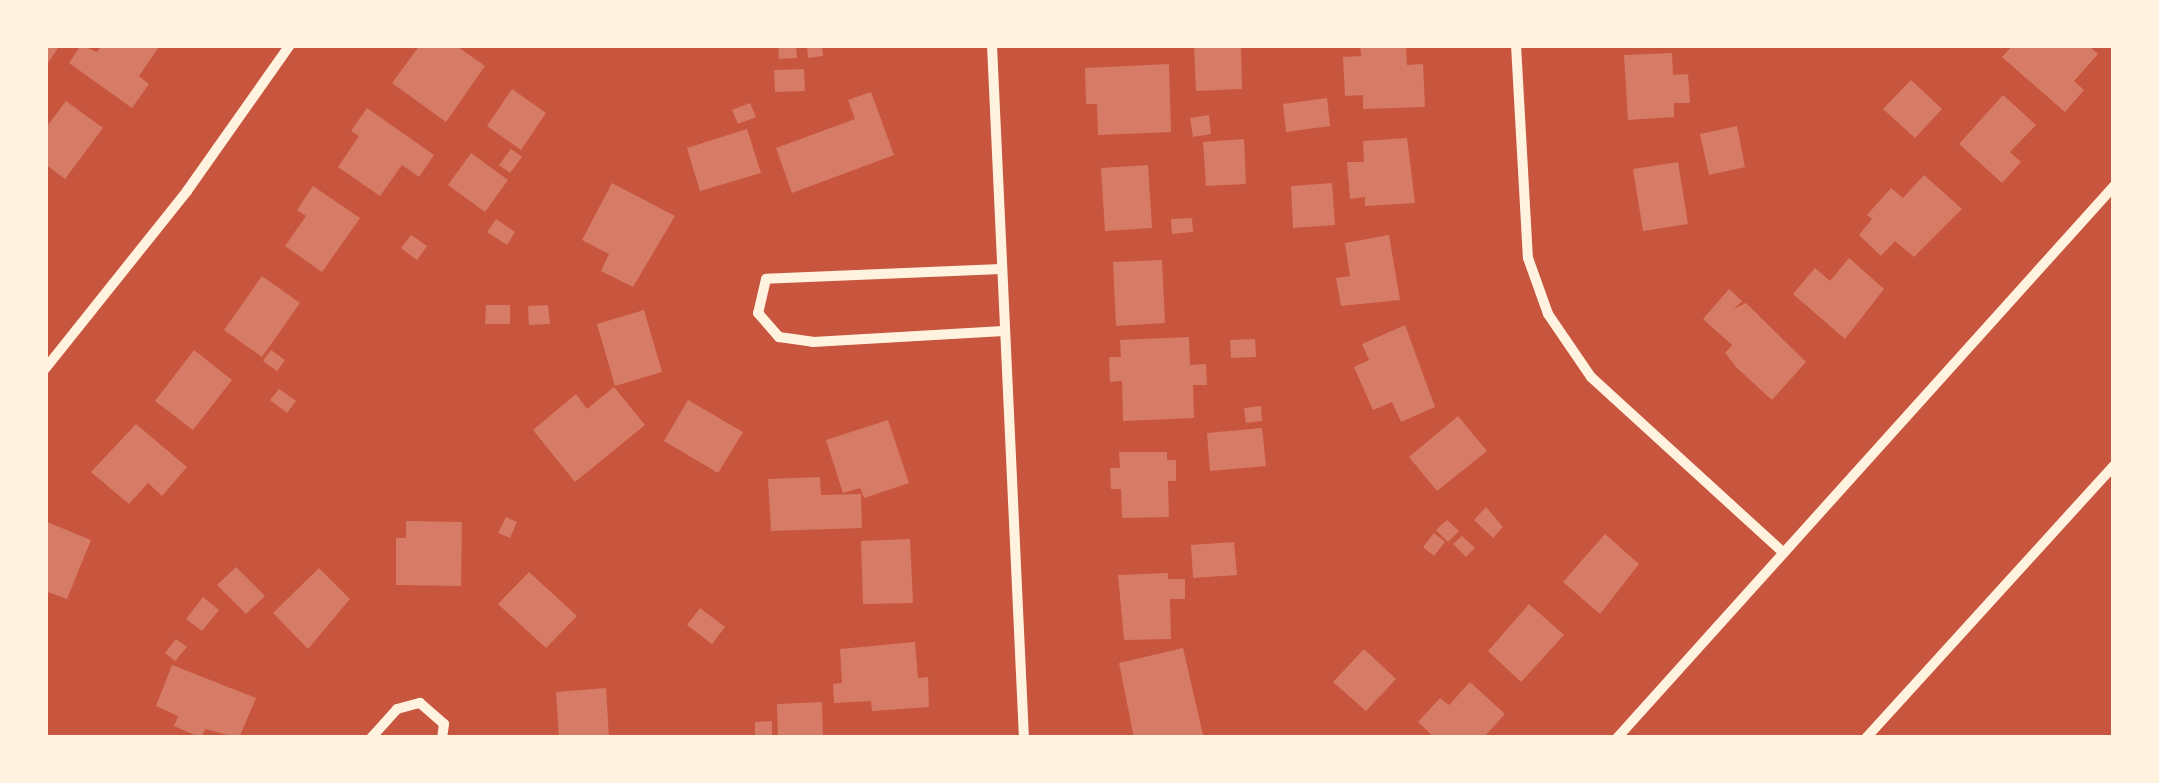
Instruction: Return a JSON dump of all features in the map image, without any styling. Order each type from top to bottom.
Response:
[{"type":"street","points":[[45,368],[187,191],[290,45]]},
{"type":"street","points":[[992,45],[1024,738]]},
{"type":"street","points":[[1516,45],[1528,258],[1548,314],[1591,378],[1784,553]]},
{"type":"street","points":[[1617,738],[2114,186]]},
{"type":"street","points":[[1002,269],[766,279],[758,313],[778,337],[813,342],[1004,331]]},
{"type":"street","points":[[1866,738],[2114,465]]},
{"type":"street","points":[[371,738],[397,709],[420,703],[444,724],[442,738]]},
{"type":"building","points":[[45,45],[60,45],[45,67]]},
{"type":"building","points":[[81,45],[97,52],[102,45],[159,47],[139,76],[149,84],[132,108],[69,63]]},
{"type":"building","points":[[420,45],[455,45],[485,66],[446,122],[392,83]]},
{"type":"building","points":[[778,45],[796,45],[797,58],[779,59]]},
{"type":"building","points":[[807,45],[822,45],[823,56],[808,58]]},
{"type":"building","points":[[1241,45],[1242,89],[1196,91],[1194,46]]},
{"type":"building","points":[[1360,45],[1406,45],[1407,65],[1423,64],[1425,107],[1363,109],[1363,95],[1345,96],[1343,57],[1361,56]]},
{"type":"building","points":[[2013,45],[2088,45],[2098,54],[2074,81],[2084,90],[2065,112],[2002,57]]},
{"type":"building","points":[[1672,53],[1673,75],[1688,74],[1690,103],[1674,103],[1674,117],[1628,120],[1624,55]]},
{"type":"building","points":[[1169,64],[1171,132],[1098,135],[1097,104],[1086,104],[1085,68]]},
{"type":"building","points":[[804,69],[805,91],[775,92],[774,70]]},
{"type":"building","points":[[1911,80],[1942,109],[1915,138],[1883,109]]},
{"type":"building","points":[[512,89],[546,113],[521,150],[487,126]]},
{"type":"building","points":[[871,92],[894,155],[792,193],[776,148],[855,119],[848,100]]},
{"type":"building","points":[[2003,95],[2036,125],[2010,152],[2021,162],[2002,183],[1959,144]]},
{"type":"building","points":[[1327,98],[1330,126],[1286,132],[1283,104]]},
{"type":"building","points":[[66,101],[103,128],[65,179],[45,164],[45,129]]},
{"type":"building","points":[[750,103],[756,117],[738,124],[732,110]]},
{"type":"building","points":[[367,108],[434,155],[419,177],[402,165],[380,196],[338,167],[359,136],[351,131]]},
{"type":"building","points":[[1209,115],[1211,134],[1193,137],[1190,118]]},
{"type":"building","points":[[1737,126],[1745,167],[1709,175],[1700,134]]},
{"type":"building","points":[[747,129],[761,173],[700,191],[687,148]]},
{"type":"building","points":[[1407,138],[1415,203],[1365,206],[1365,197],[1350,199],[1347,162],[1364,162],[1363,141]]},
{"type":"building","points":[[1244,139],[1246,184],[1206,186],[1203,142]]},
{"type":"building","points":[[511,149],[522,157],[510,173],[499,165]]},
{"type":"building","points":[[471,153],[508,180],[485,212],[448,185]]},
{"type":"building","points":[[1678,162],[1688,224],[1643,231],[1633,169]]},
{"type":"building","points":[[1148,165],[1152,228],[1105,231],[1101,168]]},
{"type":"building","points":[[1924,175],[1962,209],[1914,257],[1895,241],[1881,256],[1859,235],[1872,219],[1867,215],[1891,188],[1903,198]]},
{"type":"building","points":[[612,183],[675,216],[633,287],[601,271],[609,254],[582,240]]},
{"type":"building","points":[[1332,183],[1335,225],[1293,228],[1291,186]]},
{"type":"building","points":[[313,186],[360,218],[322,272],[285,246],[306,216],[297,210]]},
{"type":"building","points":[[1192,218],[1193,232],[1172,234],[1171,219]]},
{"type":"building","points":[[496,219],[515,232],[507,245],[487,232]]},
{"type":"building","points":[[411,235],[427,246],[417,260],[401,248]]},
{"type":"building","points":[[1389,235],[1400,300],[1341,306],[1336,278],[1350,276],[1345,243]]},
{"type":"building","points":[[1849,258],[1884,289],[1845,339],[1793,294],[1815,268],[1830,281]]},
{"type":"building","points":[[1162,260],[1165,323],[1116,326],[1113,262]]},
{"type":"building","points":[[262,276],[300,303],[262,357],[224,330]]},
{"type":"building","points":[[1729,289],[1742,301],[1734,309],[1746,303],[1806,362],[1772,400],[1737,368],[1725,353],[1732,345],[1703,319]]},
{"type":"building","points":[[486,305],[510,305],[510,324],[485,324]]},
{"type":"building","points":[[548,305],[550,324],[529,325],[528,306]]},
{"type":"building","points":[[644,310],[662,372],[615,386],[597,324]]},
{"type":"building","points":[[1405,325],[1435,407],[1401,422],[1392,402],[1373,410],[1354,367],[1369,360],[1362,344]]},
{"type":"building","points":[[1189,337],[1190,365],[1206,364],[1207,385],[1193,385],[1194,418],[1123,421],[1122,381],[1110,382],[1109,357],[1121,357],[1120,340]]},
{"type":"building","points":[[1255,339],[1256,357],[1231,358],[1230,340]]},
{"type":"building","points":[[194,350],[232,380],[193,430],[155,401]]},
{"type":"building","points":[[271,350],[285,360],[277,371],[263,361]]},
{"type":"building","points":[[614,387],[645,425],[575,482],[533,430],[576,394],[587,409]]},
{"type":"building","points":[[279,389],[296,401],[287,413],[270,400]]},
{"type":"building","points":[[688,400],[743,432],[718,473],[664,441]]},
{"type":"building","points":[[1261,406],[1262,421],[1246,423],[1244,408]]},
{"type":"building","points":[[1458,416],[1487,451],[1437,491],[1409,457]]},
{"type":"building","points":[[888,420],[909,483],[864,498],[860,488],[843,493],[826,440]]},
{"type":"building","points":[[136,424],[187,467],[162,496],[148,483],[129,504],[91,472]]},
{"type":"building","points":[[1262,428],[1266,466],[1210,471],[1207,433]]},
{"type":"building","points":[[1119,452],[1167,452],[1167,460],[1176,460],[1176,481],[1168,481],[1169,517],[1122,518],[1121,489],[1111,489],[1110,468],[1120,468]]},
{"type":"building","points":[[820,477],[821,495],[861,494],[862,528],[771,531],[768,479]]},
{"type":"building","points":[[1486,507],[1503,527],[1493,538],[1474,520]]},
{"type":"building","points":[[506,517],[517,522],[510,538],[498,533]]},
{"type":"building","points":[[1447,520],[1459,531],[1448,542],[1436,530]]},
{"type":"building","points":[[406,521],[462,522],[461,586],[396,585],[396,538],[406,538]]},
{"type":"building","points":[[47,522],[91,540],[67,599],[45,591]]},
{"type":"building","points":[[1434,533],[1445,542],[1434,556],[1423,547]]},
{"type":"building","points":[[1605,534],[1639,564],[1600,614],[1563,582]]},
{"type":"building","points":[[1462,536],[1475,548],[1466,557],[1453,544]]},
{"type":"building","points":[[910,539],[913,603],[863,604],[861,541]]},
{"type":"building","points":[[1234,542],[1237,575],[1193,578],[1191,545]]},
{"type":"building","points":[[236,567],[265,596],[246,614],[217,585]]},
{"type":"building","points":[[319,568],[350,599],[308,649],[273,613]]},
{"type":"building","points":[[529,572],[577,616],[546,648],[498,604]]},
{"type":"building","points":[[1168,573],[1168,579],[1185,579],[1185,599],[1170,599],[1171,639],[1124,640],[1118,575]]},
{"type":"building","points":[[203,597],[219,610],[202,631],[186,619]]},
{"type":"building","points":[[1529,604],[1564,635],[1521,682],[1488,651]]},
{"type":"building","points":[[700,608],[725,627],[712,644],[687,625]]},
{"type":"building","points":[[176,639],[187,647],[175,661],[165,653]]},
{"type":"building","points":[[915,642],[918,678],[928,677],[929,707],[872,711],[871,701],[834,703],[833,684],[842,683],[840,649]]},
{"type":"building","points":[[1183,648],[1203,735],[1134,738],[1119,663]]},
{"type":"building","points":[[1364,649],[1396,679],[1366,711],[1333,682]]},
{"type":"building","points":[[172,665],[256,698],[239,738],[205,729],[201,738],[174,726],[178,716],[156,706]]},
{"type":"building","points":[[1470,682],[1505,714],[1483,738],[1435,738],[1418,722],[1440,698],[1449,705]]},
{"type":"building","points":[[606,688],[609,738],[559,738],[556,692]]},
{"type":"building","points":[[822,702],[823,738],[778,738],[777,704]]},
{"type":"building","points":[[772,721],[772,737],[755,737],[755,722]]}]
